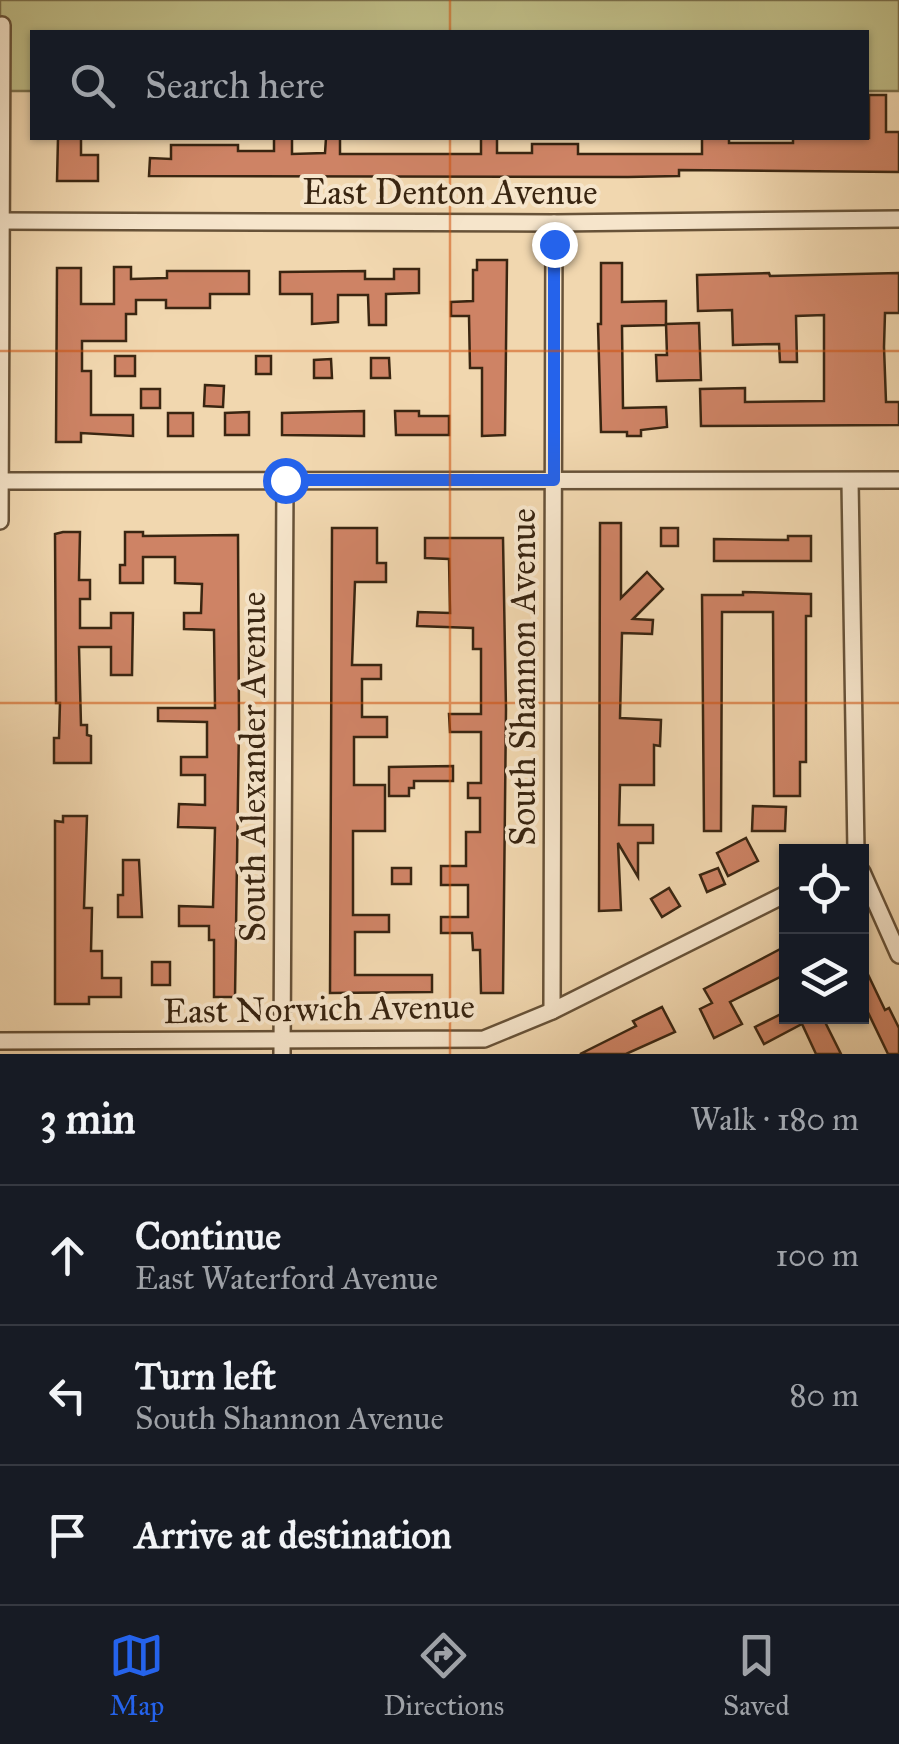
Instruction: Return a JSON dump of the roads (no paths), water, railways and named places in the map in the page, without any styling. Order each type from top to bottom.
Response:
[{"type":"street","points":[[0,522],[2,24]]},
{"type":"street","name":"East Denton Avenue","points":[[1,221],[554,223],[899,218]]},
{"type":"street","name":"South Shannon Avenue","points":[[552,1011],[554,223]]},
{"type":"street","name":"South Alexander Avenue","points":[[282,1047],[285,480]]},
{"type":"street","points":[[0,482],[899,480]]},
{"type":"street","points":[[850,481],[856,844]]},
{"type":"street","points":[[869,888],[899,955]]},
{"type":"street","name":"East Norwich Avenue","points":[[0,1042],[282,1047],[484,1039],[552,1011],[779,898]]}]
